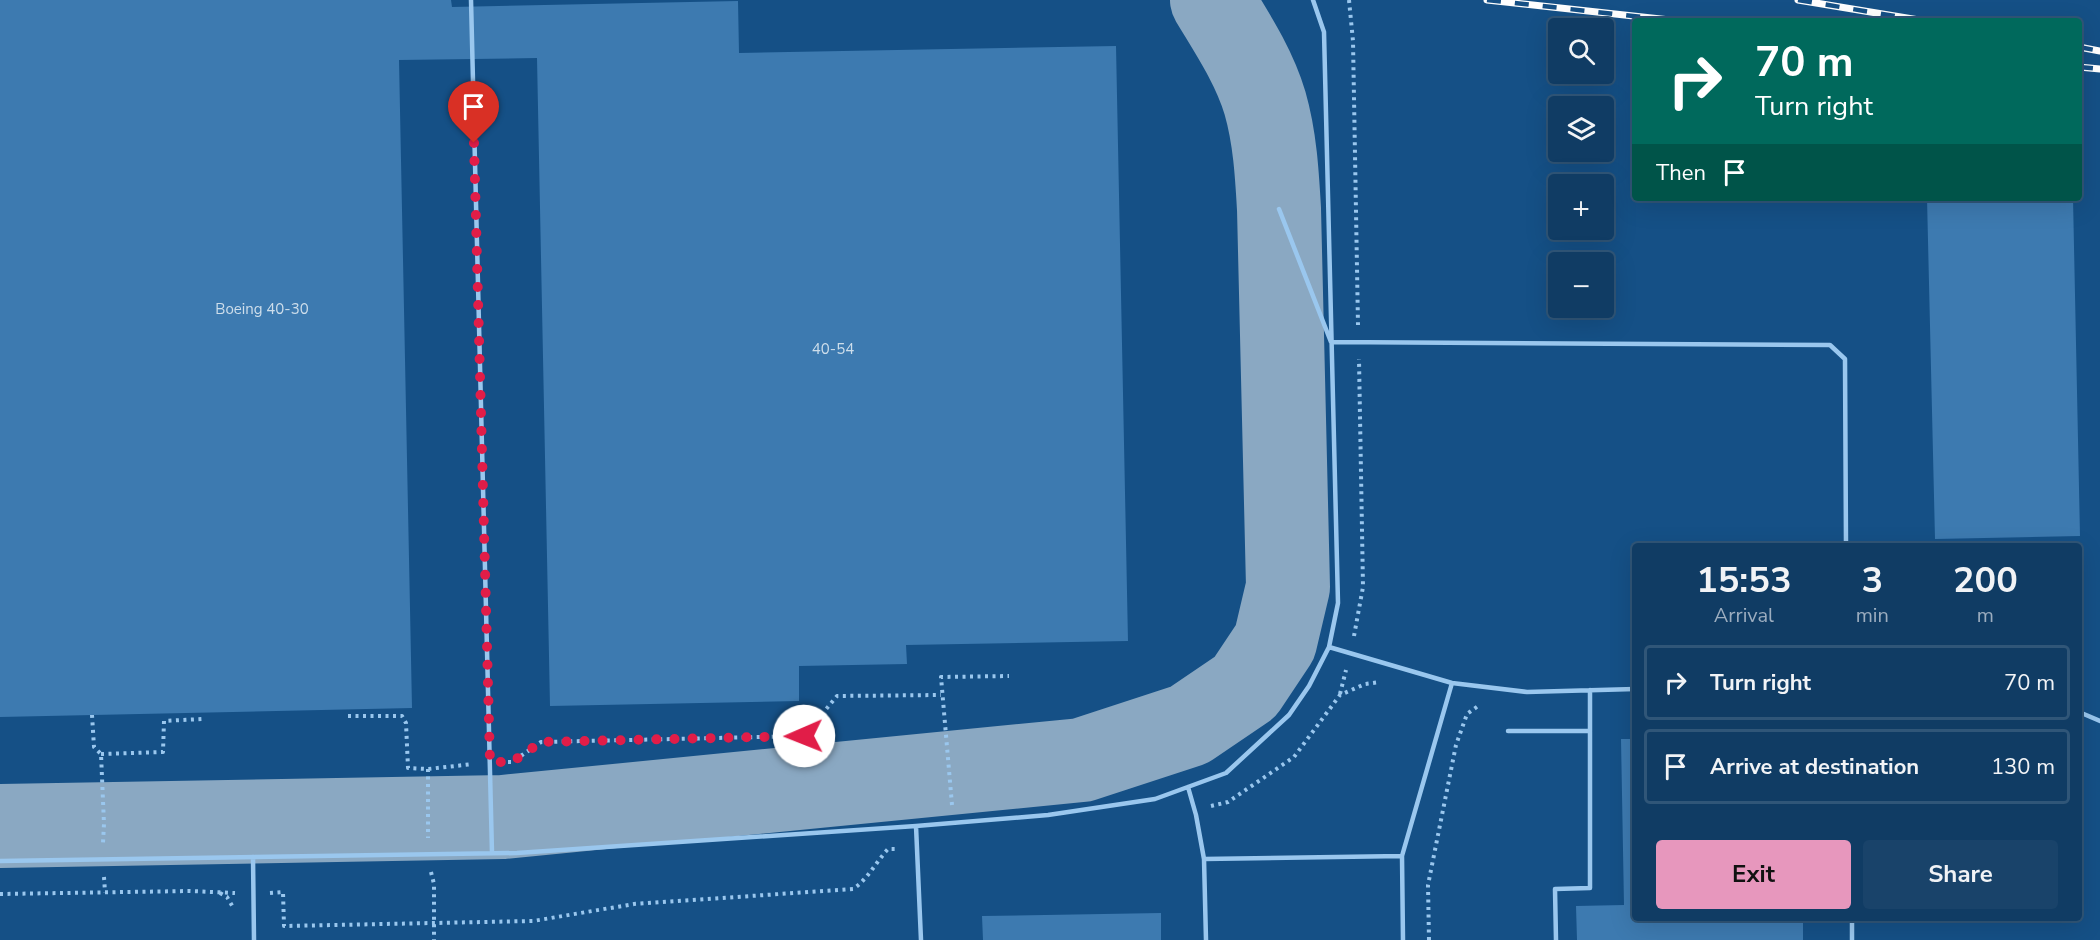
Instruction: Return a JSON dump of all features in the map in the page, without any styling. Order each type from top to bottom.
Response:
[{"type":"lane","points":[[471,0],[492,853]]},
{"type":"lane","points":[[0,861],[492,853],[916,826],[1048,815],[1155,800],[1226,773],[1289,715],[1310,686],[1329,647],[1338,603],[1324,32],[1313,0]]},
{"type":"lane","points":[[1279,210],[1331,342]]},
{"type":"lane","points":[[1331,342],[1830,345],[1845,359],[1846,543]]},
{"type":"lane","points":[[1329,647],[1452,682],[1527,692],[1632,689]]},
{"type":"lane","points":[[1403,940],[1402,856],[1452,682]]},
{"type":"lane","points":[[1556,940],[1555,889],[1590,888],[1590,690]]},
{"type":"lane","points":[[2082,713],[2100,721]]},
{"type":"lane","points":[[1508,731],[1590,731]]},
{"type":"lane","points":[[1188,787],[1204,859],[1206,940]]},
{"type":"lane","points":[[916,826],[921,940]]},
{"type":"lane","points":[[1204,859],[1402,856]]},
{"type":"lane","points":[[253,857],[254,940]]},
{"type":"lane","points":[[1852,921],[1852,940]]},
{"type":"path","points":[[953,823],[941,677],[1009,676]]},
{"type":"path","points":[[348,716],[402,716],[406,723],[408,768],[428,769],[490,762],[512,762],[541,742],[804,736],[837,696],[941,695]]},
{"type":"path","points":[[1429,940],[1428,885],[1456,745],[1467,714],[1476,706],[1486,705]]},
{"type":"path","points":[[92,715],[94,747],[101,753],[163,752],[164,721],[202,719]]},
{"type":"path","points":[[101,753],[104,824],[102,860],[105,892]]},
{"type":"path","points":[[219,892],[227,897],[234,908],[235,919]]},
{"type":"building","points":[[0,0],[451,0],[452,7],[738,1],[739,53],[1116,46],[1128,641],[906,645],[907,664],[799,666],[799,701],[550,706],[537,58],[399,60],[412,708],[0,717]]},
{"type":"building","points":[[1927,201],[2073,201],[2080,536],[1935,539]]},
{"type":"building","points":[[1621,739],[1632,739],[1632,921],[1803,921],[1803,940],[1577,940],[1576,906],[1624,905]]},
{"type":"building","points":[[1161,913],[1161,940],[983,940],[982,916]]},
{"type":"taxiway","points":[[0,826],[503,817],[1082,760],[1189,725],[1245,687],[1275,642],[1288,587],[1279,209],[1273,143],[1265,103],[1249,63],[1212,0]]},
{"type":"railway","points":[[1487,0],[1652,18]]},
{"type":"railway","points":[[1798,0],[1907,18]]},
{"type":"railway","points":[[2082,48],[2100,51]]},
{"type":"railway","points":[[2082,67],[2100,69]]},
{"type":"route","points":[[474,143],[490,762],[512,762],[541,742],[804,736]]}]
